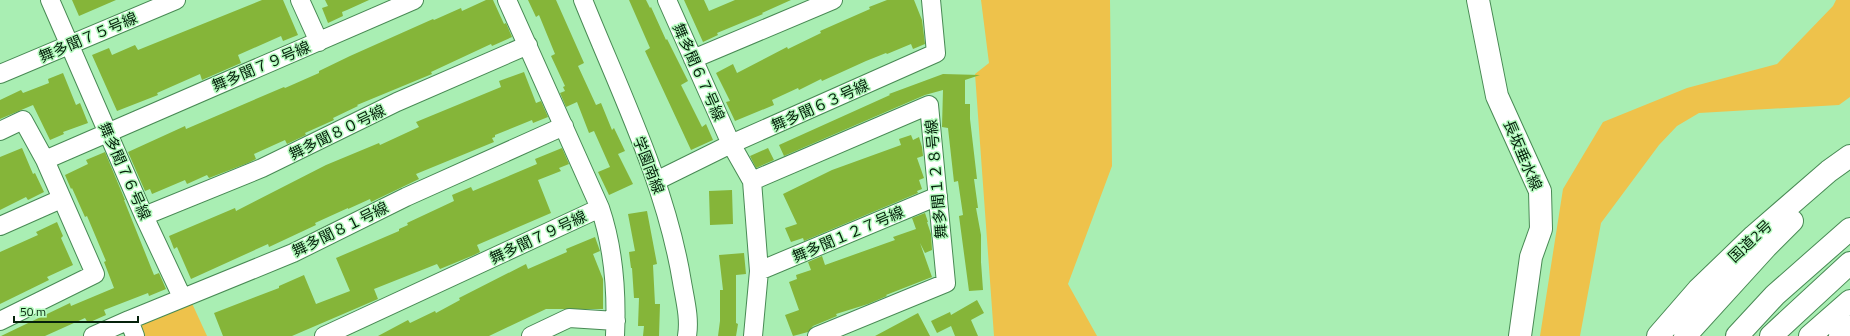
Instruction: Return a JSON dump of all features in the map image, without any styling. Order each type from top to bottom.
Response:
[{"type":"main road","name":"長坂垂水線","points":[[1478,0],[1497,96],[1540,191],[1541,229],[1531,256],[1520,336]]},
{"type":"main road","name":"国道2号","points":[[1658,336],[1698,290],[1754,236],[1829,171],[1850,156]]},
{"type":"main road","points":[[1685,336],[1766,247],[1820,194],[1850,168]]},
{"type":"main road","points":[[1738,336],[1775,296],[1850,229]]},
{"type":"main road","points":[[1771,336],[1850,263]]},
{"type":"main road","points":[[1810,336],[1850,301]]},
{"type":"main road","points":[[1840,336],[1850,327]]},
{"type":"street","name":"舞多聞７６号線","points":[[50,0],[144,216],[182,297]]},
{"type":"street","name":"舞多聞７５号線","points":[[0,74],[176,0]]},
{"type":"street","points":[[300,0],[319,42]]},
{"type":"street","name":"舞多聞７９号線","points":[[45,160],[414,0]]},
{"type":"street","name":"舞多聞７９号線","points":[[507,0],[528,44],[600,208],[606,226],[613,255],[615,329]]},
{"type":"street","name":"学園南線","points":[[583,0],[656,181],[676,247],[689,322],[687,336]]},
{"type":"street","name":"舞多聞６７号線","points":[[667,0],[731,144],[752,181]]},
{"type":"street","points":[[693,59],[833,0]]},
{"type":"street","name":"舞多聞６３号線","points":[[656,181],[731,144],[936,53],[931,0]]},
{"type":"street","name":"舞多聞８０号線","points":[[144,216],[262,168],[397,102],[528,44]]},
{"type":"street","name":"舞多聞１２８号線","points":[[752,181],[930,105],[946,283],[817,336]]},
{"type":"street","points":[[0,131],[23,120],[45,160],[94,274],[0,321]]},
{"type":"street","name":"舞多聞８１号線","points":[[93,336],[132,328],[182,297],[293,253],[406,197],[564,126]]},
{"type":"street","points":[[752,181],[759,271],[753,336]]},
{"type":"street","name":"舞多聞１２７号線","points":[[759,271],[938,196]]},
{"type":"street","points":[[0,226],[61,199]]},
{"type":"street","name":"舞多聞７９号線","points":[[324,336],[600,208]]},
{"type":"street","points":[[531,336],[569,318],[615,329]]},
{"type":"shaded area","points":[[981,0],[1110,0],[1112,166],[1068,284],[1097,336],[994,336],[975,74],[989,63]]},
{"type":"shaded area","points":[[1836,0],[1850,0],[1850,97],[1839,105],[1699,113],[1677,126],[1659,145],[1601,223],[1580,336],[1540,336],[1563,189],[1603,122],[1687,88],[1777,64],[1833,6]]},
{"type":"shaded area","points":[[190,299],[207,336],[143,336],[140,330],[144,319]]},
{"type":"building","points":[[72,0],[116,0],[79,16]]},
{"type":"building","points":[[262,0],[283,0],[298,35],[283,41],[281,36],[238,55],[241,63],[202,80],[200,74],[157,93],[158,95],[117,111],[92,55],[109,48],[112,55],[135,45],[138,50]]},
{"type":"building","points":[[325,0],[369,0],[342,12],[343,16],[328,23],[322,8],[328,6]]},
{"type":"building","points":[[486,0],[493,0],[512,37],[492,46],[491,44],[431,72],[432,74],[357,105],[358,106],[333,118],[334,120],[305,133],[306,135],[287,144],[285,140],[254,154],[256,159],[248,163],[209,178],[207,175],[187,184],[185,180],[152,194],[150,189],[145,191],[128,152],[185,126],[186,129],[284,87],[285,88],[319,73],[319,71],[350,56],[433,19],[434,20],[461,8],[462,11]]},
{"type":"building","points":[[528,0],[556,0],[584,63],[578,66],[596,105],[601,103],[612,130],[614,128],[625,151],[618,154],[633,184],[609,195],[598,172],[610,167],[594,131],[589,133],[577,102],[566,107],[560,93],[565,91],[563,87],[565,86],[551,56],[555,54],[539,15],[536,17]]},
{"type":"building","points":[[629,0],[646,0],[650,8],[651,7],[666,40],[667,39],[688,81],[681,85],[702,127],[706,124],[713,140],[691,150],[645,51],[650,48]]},
{"type":"building","points":[[684,0],[704,0],[709,11],[735,0],[791,0],[762,13],[763,14],[717,33],[718,35],[703,42]]},
{"type":"building","points":[[887,0],[914,0],[922,20],[925,44],[913,49],[911,44],[866,61],[822,81],[821,79],[799,90],[798,88],[772,100],[774,105],[735,121],[726,102],[730,101],[716,73],[733,64],[737,73],[787,47],[788,49],[821,33],[820,31],[870,9],[869,7]]},
{"type":"building","points":[[524,72],[536,103],[541,101],[548,117],[533,123],[532,120],[495,135],[495,137],[492,138],[494,142],[416,174],[419,179],[371,202],[370,199],[348,208],[269,247],[268,244],[191,279],[177,247],[174,249],[169,236],[235,208],[236,211],[326,165],[379,143],[380,145],[419,127],[416,122],[501,87],[499,81]]},
{"type":"building","points":[[63,73],[76,105],[80,103],[88,123],[63,132],[64,134],[50,140],[33,105],[0,119],[0,100],[21,90],[23,93],[49,83],[48,79]]},
{"type":"building","points":[[943,74],[980,75],[965,80],[965,104],[970,104],[970,119],[977,179],[974,179],[978,208],[976,208],[981,235],[983,290],[969,291],[959,216],[963,215],[958,181],[954,182],[948,128],[942,127],[943,90],[925,95],[784,156],[779,145],[890,95],[889,94]]},
{"type":"building","points":[[911,135],[913,140],[919,137],[922,147],[923,156],[917,158],[924,178],[919,180],[922,189],[917,191],[918,193],[804,241],[803,238],[791,242],[785,228],[797,224],[783,194],[832,170],[901,145],[899,139]]},
{"type":"building","points":[[22,148],[33,174],[35,173],[44,192],[28,200],[26,197],[0,210],[0,157]]},
{"type":"building","points":[[562,148],[569,164],[559,168],[561,171],[538,180],[551,213],[477,245],[480,252],[474,255],[440,269],[437,264],[374,289],[378,299],[292,336],[223,336],[214,313],[279,288],[279,286],[304,275],[316,304],[350,291],[336,258],[399,231],[399,229],[408,225],[407,223],[454,201],[452,195],[471,187],[473,191],[537,164],[535,159]]},
{"type":"building","points":[[768,148],[774,160],[756,168],[750,156]]},
{"type":"building","points":[[105,152],[154,275],[159,273],[166,289],[149,296],[148,293],[104,310],[106,315],[88,323],[85,318],[45,336],[1,336],[70,303],[71,306],[114,288],[104,262],[106,261],[87,216],[85,217],[65,175],[88,164],[86,160]]},
{"type":"building","points":[[732,190],[733,224],[710,225],[709,191]]},
{"type":"building","points":[[647,211],[657,264],[653,265],[655,304],[660,304],[659,336],[643,336],[644,326],[638,326],[639,298],[634,298],[632,268],[629,252],[635,251],[628,214]]},
{"type":"building","points":[[925,213],[931,234],[932,250],[925,253],[920,243],[932,277],[886,295],[887,296],[868,304],[836,314],[837,316],[813,326],[808,332],[793,336],[785,315],[799,310],[789,282],[797,279],[796,275],[811,270],[808,262],[822,256],[825,265],[895,240],[893,237],[916,229],[912,218]]},
{"type":"building","points":[[57,222],[63,236],[61,238],[73,265],[47,277],[49,280],[0,304],[0,252],[38,235],[36,232]]},
{"type":"building","points":[[595,237],[600,251],[593,254],[603,279],[603,309],[546,309],[489,336],[378,336],[408,320],[410,323],[435,311],[436,313],[460,300],[459,298],[526,264],[528,269],[567,252],[566,249]]},
{"type":"building","points":[[744,253],[746,274],[736,275],[736,323],[738,324],[736,336],[718,336],[720,321],[720,290],[723,290],[719,255]]},
{"type":"building","points":[[977,300],[984,313],[971,320],[978,336],[955,336],[951,326],[937,333],[931,321],[950,312],[951,315]]},
{"type":"building","points":[[918,313],[930,336],[875,336]]}]
